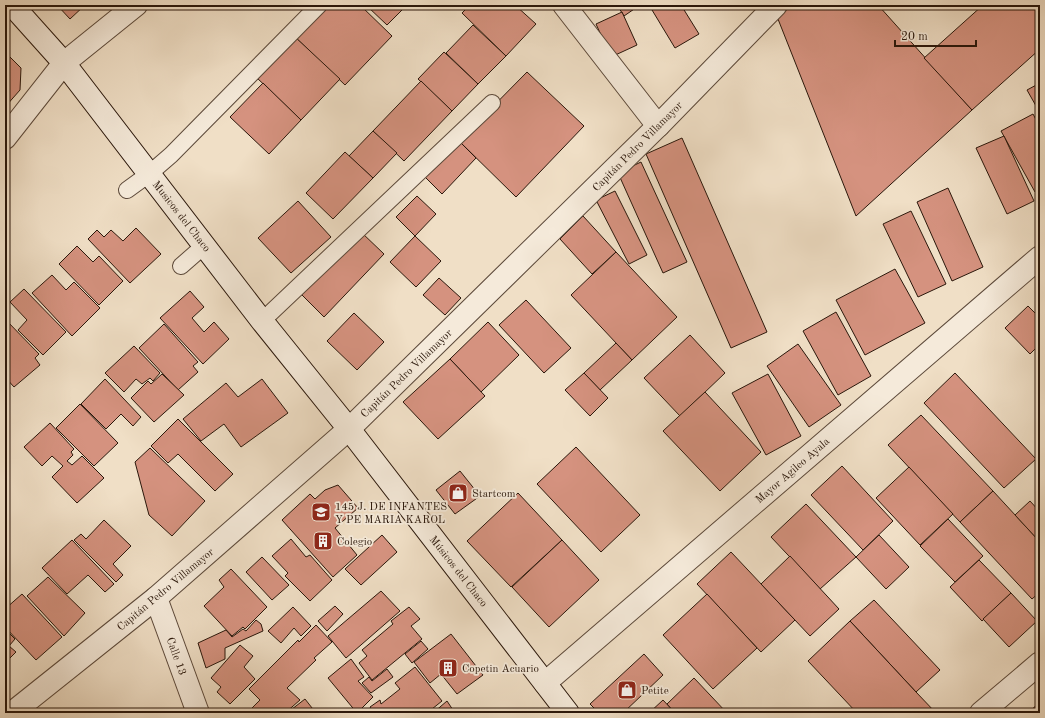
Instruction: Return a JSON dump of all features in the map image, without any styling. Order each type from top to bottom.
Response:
[{"type":"street","name":"Musicos del Chaco","points":[[12,5],[64,63],[262,321],[349,429]]},
{"type":"street","points":[[5,138],[64,63],[136,5]]},
{"type":"street","points":[[564,5],[658,126]]},
{"type":"street","name":"Capitán Pedro Villamayor","points":[[12,713],[156,598],[349,429],[658,126],[776,5]]},
{"type":"street","name":"Mayor Agileo Ayala","points":[[545,683],[1040,257]]},
{"type":"street","name":"Músicos del Chaco","points":[[349,429],[568,713]]},
{"type":"street","name":"Calle 13","points":[[156,598],[198,713]]},
{"type":"street","points":[[981,713],[1040,663]]},
{"type":"lane","points":[[126,190],[150,174],[319,5]]},
{"type":"lane","points":[[262,321],[492,103]]},
{"type":"lane","points":[[181,266],[205,245]]},
{"type":"building","points":[[57,5],[85,5],[70,19]]},
{"type":"building","points":[[324,5],[360,5],[392,36],[345,85],[294,36]]},
{"type":"building","points":[[407,5],[387,25],[367,6]]},
{"type":"building","points":[[470,5],[515,5],[536,24],[506,56],[462,13]]},
{"type":"building","points":[[617,5],[640,5],[624,16]]},
{"type":"building","points":[[649,5],[681,5],[699,34],[675,48]]},
{"type":"building","points":[[789,5],[878,5],[972,110],[856,216],[776,14]]},
{"type":"building","points":[[983,5],[1040,5],[1040,49],[972,110],[924,58]]},
{"type":"building","points":[[622,12],[637,45],[611,57],[596,24]]},
{"type":"building","points":[[473,25],[506,56],[478,84],[446,53]]},
{"type":"building","points":[[294,36],[340,79],[301,120],[256,77]]},
{"type":"building","points":[[5,52],[21,68],[20,90],[5,107]]},
{"type":"building","points":[[444,52],[478,84],[452,111],[418,79]]},
{"type":"building","points":[[527,72],[584,126],[516,197],[459,141]]},
{"type":"building","points":[[421,81],[452,111],[404,161],[373,131]]},
{"type":"building","points":[[263,83],[301,120],[269,154],[230,117]]},
{"type":"building","points":[[1040,83],[1040,113],[1027,90]]},
{"type":"building","points":[[1033,114],[1040,127],[1040,189],[1035,192],[1001,131]]},
{"type":"building","points":[[373,131],[397,153],[373,178],[349,156]]},
{"type":"building","points":[[1004,136],[1034,201],[1007,214],[976,148]]},
{"type":"building","points":[[682,138],[767,332],[731,348],[646,154]]},
{"type":"building","points":[[459,141],[476,158],[442,194],[425,177]]},
{"type":"building","points":[[345,152],[373,178],[333,219],[306,193]]},
{"type":"building","points":[[641,162],[687,262],[663,273],[618,173]]},
{"type":"building","points":[[948,188],[983,267],[952,281],[917,202]]},
{"type":"building","points":[[615,191],[647,255],[629,264],[596,200]]},
{"type":"building","points":[[417,196],[436,214],[415,236],[396,217]]},
{"type":"building","points":[[298,201],[331,237],[291,273],[258,238]]},
{"type":"building","points":[[911,211],[946,284],[918,297],[883,224]]},
{"type":"building","points":[[583,216],[616,252],[592,274],[560,239]]},
{"type":"building","points":[[136,228],[161,254],[130,283],[88,239],[97,230],[104,237],[111,230],[123,241]]},
{"type":"building","points":[[361,232],[384,254],[324,317],[301,294]]},
{"type":"building","points":[[415,236],[441,261],[416,287],[390,262]]},
{"type":"building","points":[[77,246],[93,262],[99,256],[123,281],[99,305],[59,264]]},
{"type":"building","points":[[616,252],[677,317],[632,360],[571,295]]},
{"type":"building","points":[[895,269],[925,323],[865,355],[836,300]]},
{"type":"building","points":[[52,275],[66,290],[74,282],[100,308],[72,336],[32,293]]},
{"type":"building","points":[[439,278],[461,298],[445,315],[423,295]]},
{"type":"building","points":[[24,289],[66,332],[43,355],[18,330],[27,320],[10,302]]},
{"type":"building","points":[[190,291],[204,307],[192,318],[204,332],[214,322],[229,339],[203,364],[160,318]]},
{"type":"building","points":[[526,300],[571,348],[544,373],[499,325]]},
{"type":"building","points":[[1028,306],[1040,318],[1040,344],[1030,354],[1005,328]]},
{"type":"building","points":[[836,312],[871,376],[838,395],[803,331]]},
{"type":"building","points":[[354,313],[384,342],[357,370],[327,341]]},
{"type":"building","points":[[5,319],[39,354],[35,358],[40,365],[14,387],[5,377]]},
{"type":"building","points":[[488,322],[519,355],[481,392],[450,359]]},
{"type":"building","points":[[164,324],[198,362],[193,366],[198,372],[178,390],[139,348]]},
{"type":"building","points":[[690,335],[725,373],[680,416],[644,378]]},
{"type":"building","points":[[616,343],[632,360],[600,390],[584,373]]},
{"type":"building","points":[[798,344],[841,405],[809,427],[767,366]]},
{"type":"building","points":[[134,346],[160,373],[153,381],[150,378],[142,384],[136,379],[124,392],[105,373]]},
{"type":"building","points":[[450,359],[485,396],[438,439],[403,402]]},
{"type":"building","points":[[584,373],[608,398],[590,416],[565,390]]},
{"type":"building","points":[[955,373],[1036,459],[1004,488],[924,403]]},
{"type":"building","points":[[162,374],[184,395],[154,422],[131,398],[148,381],[151,384]]},
{"type":"building","points":[[768,374],[801,436],[766,455],[732,393]]},
{"type":"building","points":[[105,379],[141,417],[133,426],[121,414],[106,429],[81,404]]},
{"type":"building","points":[[262,379],[288,413],[241,447],[224,424],[201,441],[183,419],[226,383],[238,397]]},
{"type":"building","points":[[705,392],[761,452],[720,491],[663,431]]},
{"type":"building","points":[[80,404],[118,443],[94,466],[56,428]]},
{"type":"building","points":[[921,415],[993,491],[960,522],[888,445]]},
{"type":"building","points":[[178,419],[233,474],[215,491],[178,454],[168,463],[151,446]]},
{"type":"building","points":[[50,423],[74,449],[71,452],[73,455],[67,461],[72,465],[82,456],[104,478],[77,503],[52,477],[63,466],[52,456],[42,466],[24,447]]},
{"type":"building","points":[[576,447],[640,515],[601,552],[537,484]]},
{"type":"building","points":[[150,448],[205,501],[172,536],[149,515],[135,462]]},
{"type":"building","points":[[842,466],[893,521],[863,550],[811,495]]},
{"type":"building","points":[[909,467],[953,514],[920,545],[876,498]]},
{"type":"building","name":"Startcom","points":[[460,471],[480,496],[455,514],[436,490]]},
{"type":"building","name":"Colegio","points":[[338,485],[358,508],[335,528],[357,555],[333,577],[282,520],[310,494],[315,499],[325,490]]},
{"type":"building","points":[[993,491],[1040,542],[1040,592],[1032,599],[960,522]]},
{"type":"building","points":[[518,493],[562,540],[511,587],[467,541]]},
{"type":"building","points":[[1030,501],[1040,512],[1040,542],[1015,515]]},
{"type":"building","points":[[806,504],[856,557],[820,589],[771,537]]},
{"type":"building","points":[[948,519],[983,556],[955,582],[920,546]]},
{"type":"building","points":[[104,520],[131,546],[113,564],[123,575],[116,582],[74,540],[81,534],[86,539]]},
{"type":"building","points":[[382,535],[397,552],[361,585],[345,569]]},
{"type":"building","points":[[879,535],[909,567],[886,589],[856,557]]},
{"type":"building","points":[[291,539],[306,557],[310,555],[332,580],[310,601],[285,576],[288,573],[272,556]]},
{"type":"building","points":[[72,540],[114,584],[105,592],[88,575],[67,594],[42,568]]},
{"type":"building","points":[[562,540],[599,580],[549,627],[512,587]]},
{"type":"building","points":[[731,552],[795,620],[761,652],[697,584]]},
{"type":"building","points":[[790,556],[839,609],[810,636],[761,584]]},
{"type":"building","points":[[262,557],[289,585],[272,600],[246,572]]},
{"type":"building","points":[[979,560],[1011,593],[982,621],[950,587]]},
{"type":"building","points":[[231,569],[267,607],[245,629],[243,627],[232,636],[204,606],[224,587],[219,580]]},
{"type":"building","points":[[48,577],[85,613],[64,636],[27,596]]},
{"type":"building","points":[[381,591],[400,611],[346,658],[328,636]]},
{"type":"building","points":[[1011,593],[1037,621],[1009,647],[983,619]]},
{"type":"building","points":[[22,594],[62,637],[36,660],[5,627],[5,609]]},
{"type":"building","points":[[707,594],[757,648],[713,689],[663,635]]},
{"type":"building","points":[[874,600],[940,670],[916,692],[850,621]]},
{"type":"building","points":[[335,606],[343,614],[327,631],[318,621]]},
{"type":"building","points":[[293,607],[311,626],[301,636],[294,628],[281,643],[268,631]]},
{"type":"building","points":[[409,607],[420,619],[411,626],[422,639],[372,680],[359,663],[367,656],[362,650],[393,624],[391,621]]},
{"type":"building","points":[[256,620],[261,624],[263,631],[225,648],[225,659],[206,668],[198,643],[226,630],[232,637],[243,629],[246,631]]},
{"type":"building","points":[[850,621],[936,713],[857,713],[808,661]]},
{"type":"building","points":[[316,625],[332,642],[314,658],[316,660],[287,688],[300,700],[285,713],[273,713],[270,710],[267,713],[251,713],[249,711],[260,700],[249,689],[298,640],[299,642]]},
{"type":"building","points":[[5,629],[15,639],[9,646],[16,652],[5,663]]},
{"type":"building","name":"Copetin Acuario","points":[[451,634],[483,675],[457,694],[441,674],[430,683],[414,662]]},
{"type":"building","points":[[421,641],[428,649],[412,663],[405,654]]},
{"type":"building","points":[[240,645],[253,656],[244,667],[255,679],[230,704],[217,692],[221,687],[211,678]]},
{"type":"building","name":"Petite","points":[[644,654],[663,675],[623,713],[599,713],[590,704]]},
{"type":"building","points":[[351,659],[364,677],[358,681],[373,697],[357,713],[328,678]]},
{"type":"building","points":[[415,667],[442,701],[427,713],[374,713],[370,707],[380,700],[381,704],[400,689],[395,683]]},
{"type":"building","points":[[387,669],[393,677],[371,693],[362,683],[369,677],[372,681]]},
{"type":"building","points":[[694,678],[727,713],[675,713],[667,704]]},
{"type":"building","points":[[305,699],[316,713],[287,713]]},
{"type":"building","points":[[663,700],[675,713],[649,713]]},
{"type":"building","points":[[447,701],[455,713],[433,713]]},
{"type":"building","points":[[1040,702],[1040,713],[1029,712]]},
{"type":"place","name":"Startcom","points":[[458,493]]},
{"type":"place","name":"145 J. DE INFANTES Y PE MARIA KAROL","points":[[321,512]]},
{"type":"place","name":"Colegio","points":[[323,541]]},
{"type":"place","name":"Copetin Acuario","points":[[448,668]]},
{"type":"place","name":"Petite","points":[[627,690]]}]
